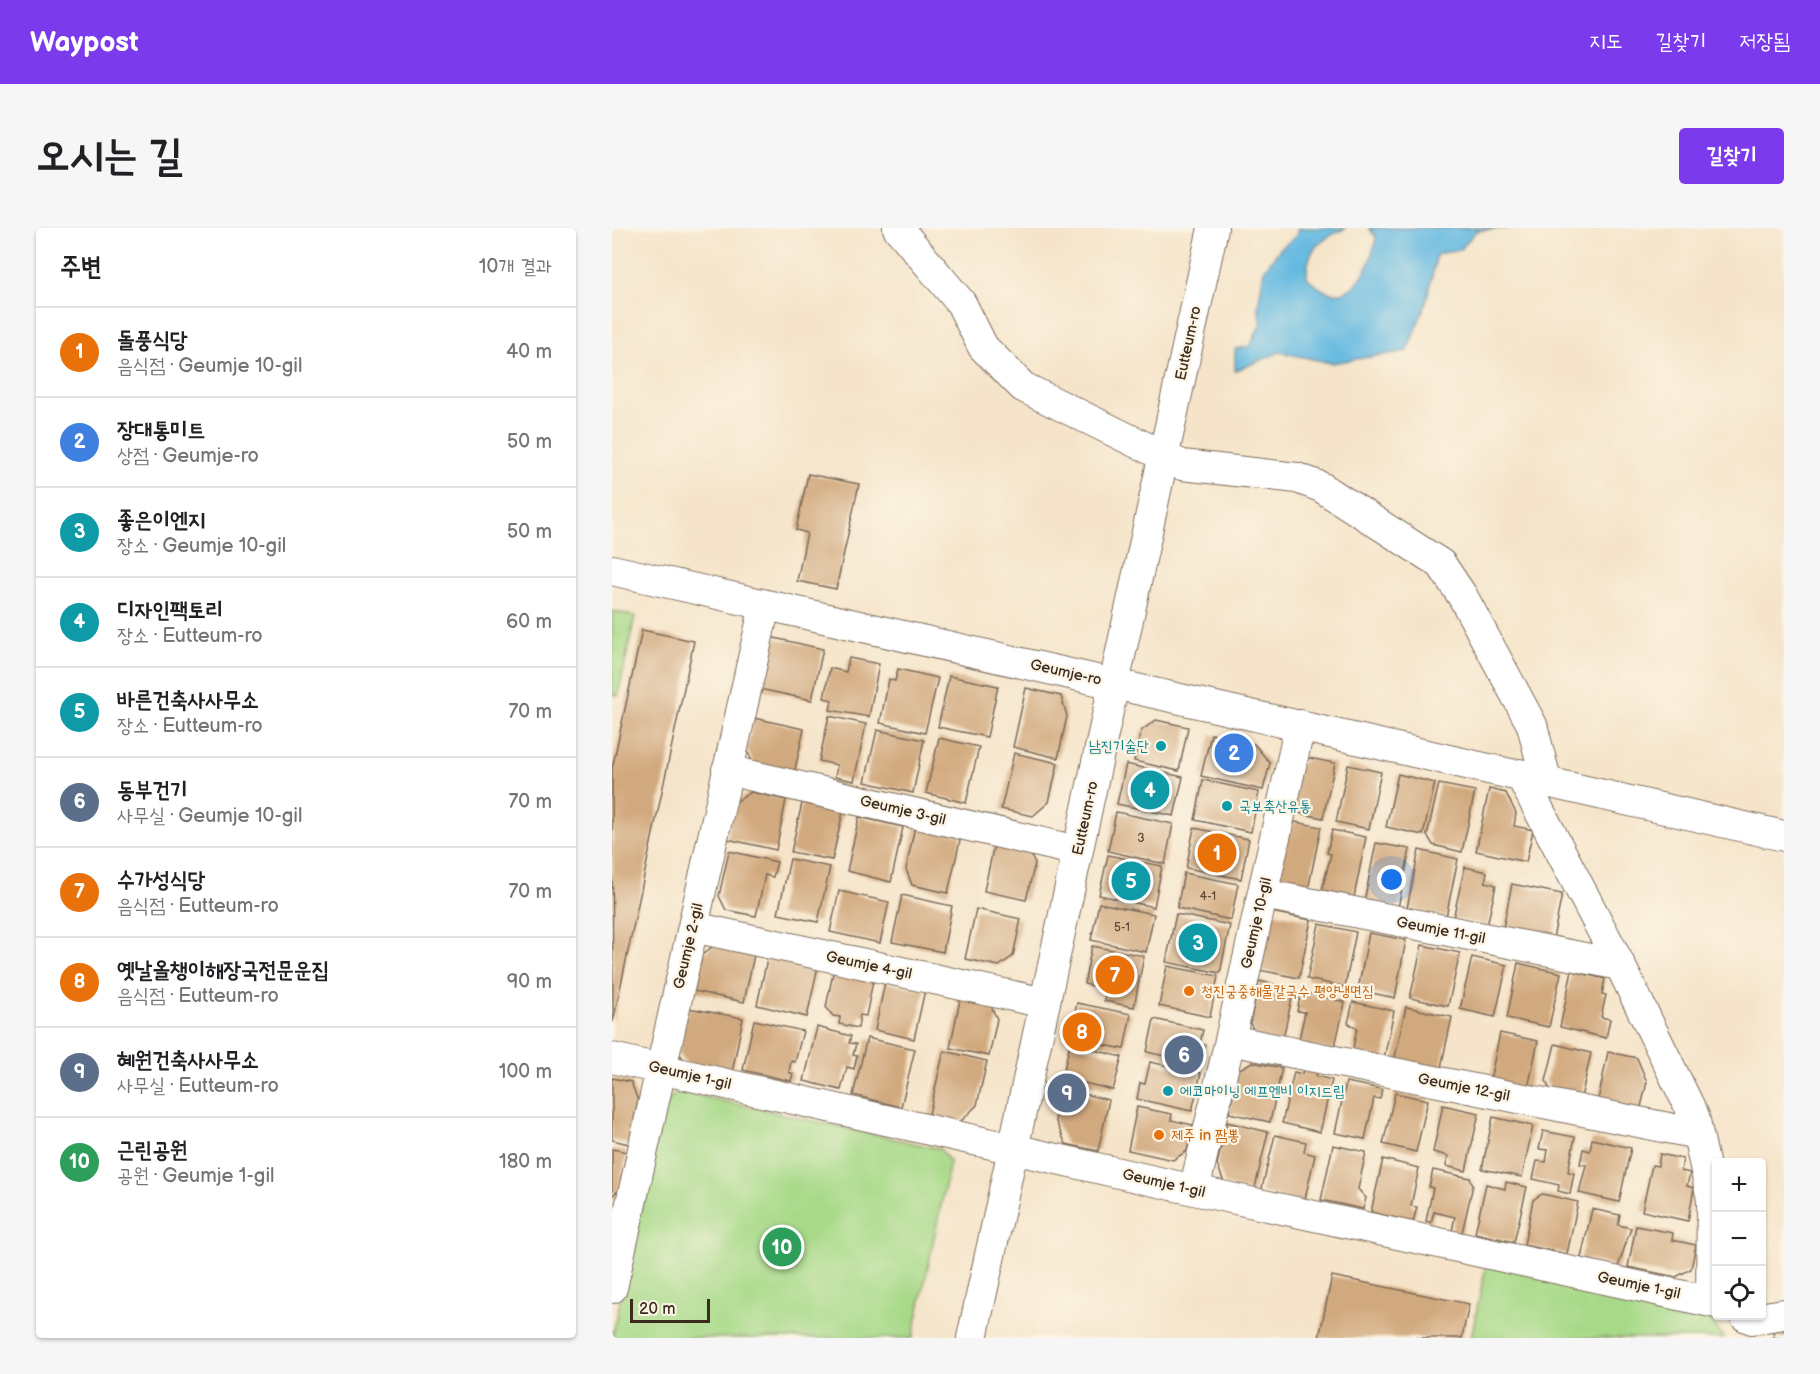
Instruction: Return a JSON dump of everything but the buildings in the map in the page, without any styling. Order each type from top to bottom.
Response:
[{"type":"street","points":[[898,228],[961,303],[983,347],[1023,387],[1163,458],[1182,465],[1297,478],[1321,487],[1441,564],[1463,597],[1532,725],[1533,777],[1620,965],[1694,1116],[1712,1199],[1713,1266]]},
{"type":"street","name":"Eutteum-ro","points":[[972,1338],[1214,228]]},
{"type":"street","name":"Geumje-ro","points":[[612,570],[1533,777],[1784,836]]},
{"type":"street","name":"Geumje 2-gil","points":[[612,1288],[619,1222],[660,1068],[765,605]]},
{"type":"street","name":"Geumje 10-gil","points":[[1194,1190],[1300,725]]},
{"type":"street","name":"Geumje 3-gil","points":[[728,770],[1078,851]]},
{"type":"street","name":"Geumje 11-gil","points":[[1263,894],[1620,965]]},
{"type":"street","name":"Geumje 4-gil","points":[[693,927],[1045,1003]]},
{"type":"street","name":"Geumje 12-gil","points":[[1230,1040],[1698,1134]]},
{"type":"street","name":"Geumje 1-gil","points":[[612,1058],[1194,1190],[1712,1302]]},
{"type":"street","points":[[1766,1317],[1784,1314]]},
{"type":"green space","points":[[612,611],[635,616],[618,696],[612,694]]},
{"type":"green space","points":[[678,1091],[940,1149],[950,1162],[913,1338],[612,1338],[663,1106]]},
{"type":"green space","points":[[1487,1261],[1701,1308],[1724,1338],[1471,1338]]},
{"type":"water","points":[[1298,228],[1346,228],[1329,236],[1312,251],[1307,267],[1307,277],[1321,288],[1333,293],[1344,292],[1362,277],[1376,237],[1369,228],[1509,228],[1476,231],[1460,250],[1437,254],[1426,303],[1407,351],[1331,363],[1280,352],[1235,371],[1235,349],[1250,346],[1261,323],[1258,307],[1264,270],[1280,249],[1296,236]]},
{"type":"place","name":"남진기술단","points":[[1161,746]]},
{"type":"place","name":"장대통미트","points":[[1234,753]]},
{"type":"place","name":"디자인팩토리","points":[[1150,790]]},
{"type":"place","name":"국보축산유통","points":[[1227,806]]},
{"type":"place","name":"돌풍식당","points":[[1217,853]]},
{"type":"place","name":"바른건축사사무소","points":[[1131,881]]},
{"type":"place","name":"좋은이엔지","points":[[1198,943]]},
{"type":"place","name":"수가성식당","points":[[1115,975]]},
{"type":"place","name":"청진궁중해물칼국수 평양냉면집","points":[[1189,991]]},
{"type":"place","name":"옛날올챙이해장국전문운집","points":[[1082,1032]]},
{"type":"place","name":"동부건기","points":[[1184,1055]]},
{"type":"place","name":"에코마이닝 에프엔비 이지드립","points":[[1168,1091]]},
{"type":"place","name":"혜원건축사사무소","points":[[1067,1093]]},
{"type":"place","name":"제주 in 짬뽕","points":[[1159,1135]]},
{"type":"place","name":"근린공원","points":[[782,1247]]}]
